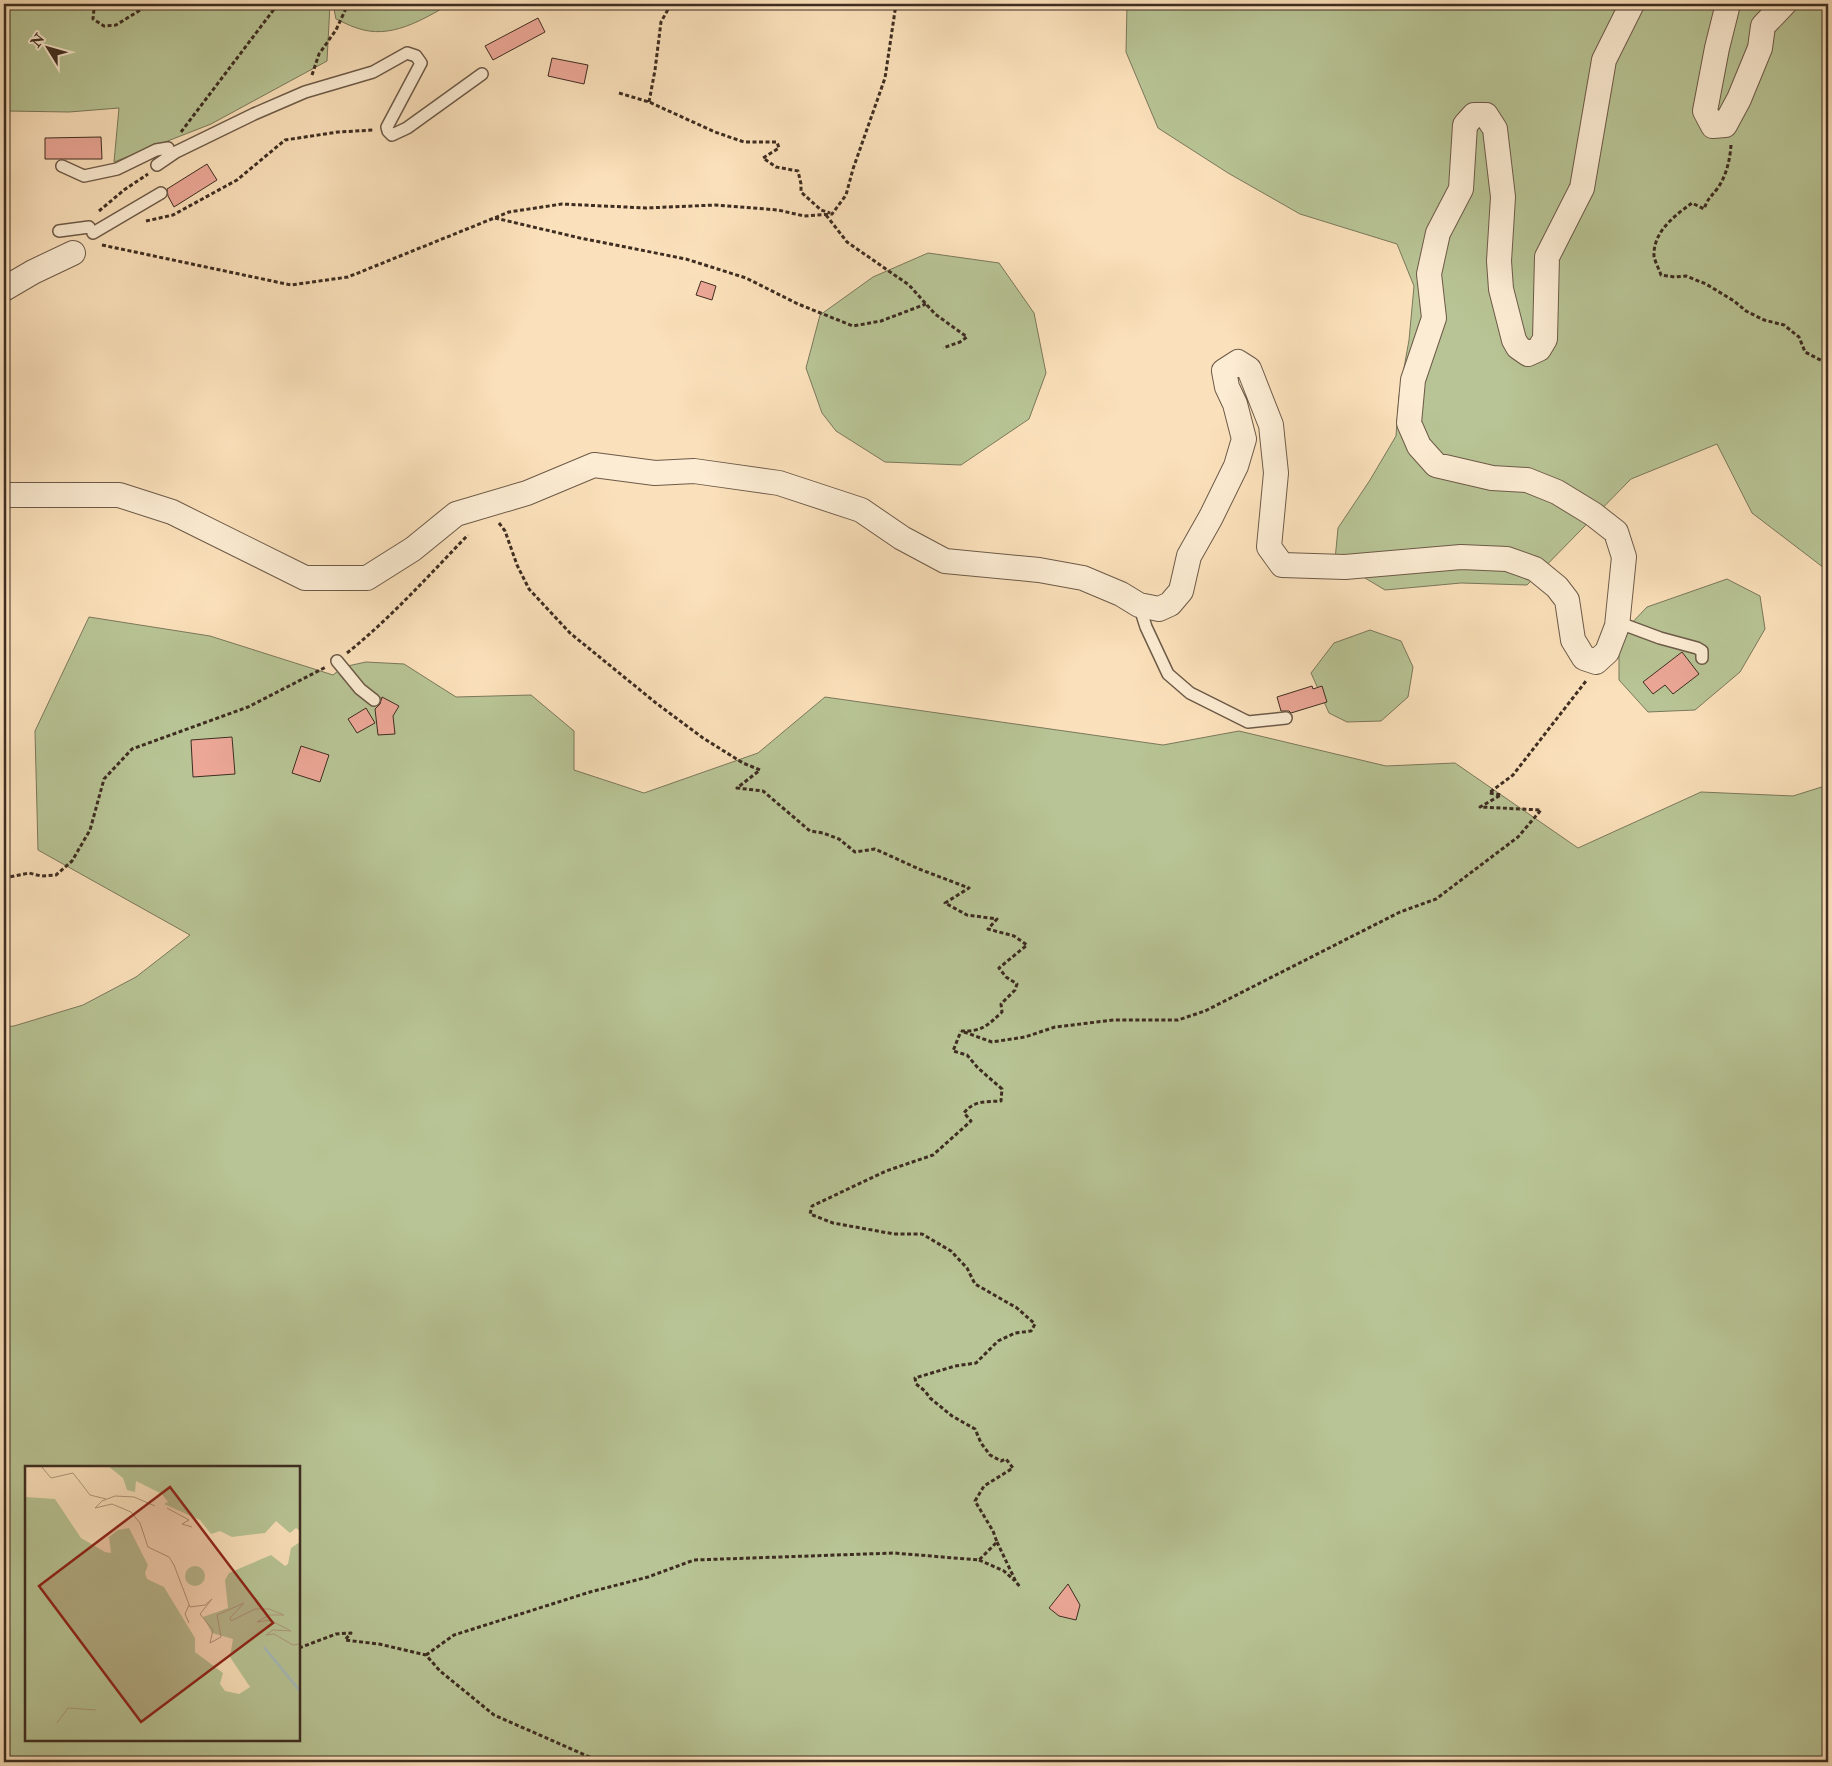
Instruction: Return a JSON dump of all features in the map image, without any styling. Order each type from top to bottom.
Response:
[{"type":"street","points":[[4,495],[119,495],[172,512],[305,578],[367,578],[413,549],[456,514],[527,493],[594,465],[655,473],[694,471],[779,483],[861,510],[902,538],[946,561],[1039,570],[1083,578],[1121,594],[1139,605],[1158,609],[1170,604],[1181,591],[1188,556],[1211,517],[1236,466],[1244,439],[1235,404],[1227,388],[1224,371],[1238,362],[1249,369],[1271,425],[1276,473],[1269,547],[1282,566],[1345,567],[1461,556],[1507,559],[1535,570],[1557,587],[1567,600],[1573,640],[1584,658],[1596,662],[1607,652],[1617,622],[1624,557],[1616,532],[1593,514],[1557,492],[1527,480],[1492,478],[1436,465],[1419,446],[1409,424],[1414,380],[1434,318],[1429,274],[1438,233],[1461,189],[1466,125],[1474,115],[1486,115],[1495,129],[1503,197],[1499,261],[1501,289],[1514,340],[1518,347],[1528,354],[1539,349],[1545,339],[1546,257],[1582,188],[1604,60],[1632,4]]},
{"type":"street","points":[[1728,4],[1717,48],[1705,111],[1712,126],[1725,125],[1739,99],[1760,48],[1763,26],[1784,4]]},
{"type":"street","points":[[4,290],[33,272],[73,253]]},
{"type":"lane","points":[[156,165],[176,152],[254,114],[305,92],[373,72],[407,53],[416,56],[421,63],[387,127],[388,132],[392,135],[406,128],[482,74]]},
{"type":"lane","points":[[62,166],[84,176],[117,169],[156,150],[168,148]]},
{"type":"lane","points":[[59,231],[91,230],[161,193]]},
{"type":"lane","points":[[1139,605],[1146,627],[1168,674],[1190,693],[1248,722],[1286,718]]},
{"type":"lane","points":[[1617,622],[1660,638],[1697,648],[1702,651],[1702,658]]},
{"type":"lane","points":[[337,661],[360,690],[374,700]]},
{"type":"path","points":[[97,4],[92,20],[104,26],[110,26],[117,25],[150,4]]},
{"type":"path","points":[[168,148],[278,4]]},
{"type":"path","points":[[305,92],[319,54],[336,30],[348,4]]},
{"type":"path","points":[[648,102],[655,70],[661,22],[671,4]]},
{"type":"path","points":[[832,214],[846,195],[853,169],[885,78],[896,4]]},
{"type":"path","points":[[619,93],[648,102],[715,132],[744,142],[777,142],[779,148],[763,158],[776,167],[798,171],[801,192],[821,210],[832,214]]},
{"type":"path","points":[[1725,125],[1731,146],[1728,164],[1722,181],[1716,191],[1709,196],[1704,209],[1692,203],[1672,218],[1660,234],[1654,258],[1661,275],[1686,276],[1706,284],[1734,301],[1746,311],[1764,320],[1784,325],[1799,336],[1805,352],[1828,364]]},
{"type":"path","points":[[139,222],[173,215],[237,180],[285,140],[358,130]]},
{"type":"path","points":[[91,230],[101,208],[149,173],[156,165]]},
{"type":"path","points":[[97,245],[292,285],[348,277],[509,212],[562,204],[646,208],[715,205],[778,210],[804,216],[832,214]]},
{"type":"path","points":[[825,214],[847,242],[909,284],[935,314],[967,337],[960,342],[943,348]]},
{"type":"path","points":[[495,218],[580,238],[686,259],[746,278],[798,304],[853,326],[882,320],[926,304]]},
{"type":"path","points":[[495,516],[505,531],[517,565],[529,589],[570,634],[703,738],[742,764],[760,770],[737,788],[764,791],[810,831],[839,839],[855,852],[874,849],[970,888],[945,903],[967,914],[997,919],[988,929],[1014,936],[1027,945],[999,968],[1006,977],[1017,984],[1015,990],[1001,1004],[1002,1012],[984,1028],[973,1032],[961,1031]]},
{"type":"path","points":[[4,878],[29,874],[41,876],[56,875],[72,861],[90,830],[104,779],[132,749],[248,708],[337,661],[404,603],[472,530]]},
{"type":"path","points":[[961,1031],[992,1042],[1025,1037],[1055,1028],[1114,1020],[1178,1020],[1205,1011],[1400,912],[1436,900],[1518,837],[1542,810],[1480,808],[1501,795],[1489,793],[1513,775],[1590,676]]},
{"type":"path","points":[[961,1031],[953,1051],[967,1055],[978,1068],[995,1081],[1002,1089],[1001,1101],[976,1102],[964,1113],[971,1121],[933,1155],[886,1171],[812,1206],[810,1214],[833,1223],[894,1234],[922,1234],[951,1251],[967,1268],[975,1284],[1017,1308],[1035,1324],[1032,1331],[1015,1333],[998,1341],[976,1363],[955,1366],[915,1378],[916,1384],[925,1390],[930,1398],[952,1416],[975,1429],[981,1443],[990,1455],[1001,1461],[1006,1459],[1013,1468],[984,1486],[975,1500],[994,1531],[997,1542],[1016,1582]]},
{"type":"path","points":[[980,1560],[997,1542]]},
{"type":"path","points":[[426,1655],[454,1635],[590,1592],[648,1577],[694,1560],[894,1553],[980,1560],[1004,1571],[1021,1588]]},
{"type":"path","points":[[300,1648],[336,1634],[351,1633],[345,1640],[379,1644],[426,1655],[440,1671],[494,1715],[601,1762]]},
{"type":"green space","points":[[4,4],[330,4],[327,61],[211,124],[114,162],[119,108],[69,112],[7,111],[4,113]]},
{"type":"green space","points":[[333,4],[450,4],[417,22],[382,32],[357,28],[336,19]]},
{"type":"green space","points":[[1127,4],[1828,4],[1828,571],[1752,513],[1717,444],[1631,479],[1527,585],[1461,583],[1385,590],[1335,560],[1338,528],[1396,436],[1399,396],[1409,340],[1414,286],[1397,244],[1300,214],[1228,173],[1158,128],[1126,52]]},
{"type":"green space","points":[[928,253],[999,263],[1034,313],[1046,373],[1029,419],[961,465],[885,462],[836,431],[822,413],[806,368],[820,315],[873,277]]},
{"type":"green space","points":[[1727,579],[1760,596],[1765,629],[1740,672],[1695,710],[1648,712],[1619,680],[1619,649],[1628,627],[1647,607]]},
{"type":"green space","points":[[89,617],[210,636],[333,675],[343,667],[366,662],[404,664],[456,697],[531,695],[574,731],[574,770],[644,793],[758,753],[825,697],[1163,745],[1239,731],[1386,766],[1455,763],[1578,848],[1701,792],[1793,796],[1828,785],[1828,1762],[4,1762],[4,1027],[14,1026],[83,1005],[136,977],[190,935],[38,850],[35,731]]},
{"type":"green space","points":[[1370,630],[1401,641],[1413,667],[1408,697],[1381,721],[1347,722],[1329,713],[1311,673],[1334,643]]},
{"type":"building","points":[[538,18],[545,32],[493,60],[485,46]]},
{"type":"building","points":[[552,58],[588,65],[584,84],[548,76]]},
{"type":"building","points":[[101,137],[102,159],[45,159],[45,138]]},
{"type":"building","points":[[207,164],[217,180],[174,207],[168,196],[167,189]]},
{"type":"building","points":[[701,281],[716,286],[712,300],[696,295]]},
{"type":"building","points":[[1682,652],[1699,674],[1673,694],[1665,685],[1653,694],[1643,682]]},
{"type":"building","points":[[1312,686],[1313,689],[1322,686],[1327,702],[1291,713],[1289,711],[1281,711],[1277,697]]},
{"type":"building","points":[[382,697],[399,706],[393,716],[395,734],[378,735],[375,709],[380,704]]},
{"type":"building","points":[[366,708],[375,723],[357,733],[348,719]]},
{"type":"building","points":[[232,737],[235,774],[193,777],[191,740]]},
{"type":"building","points":[[301,746],[329,755],[320,782],[292,773]]},
{"type":"building","points":[[1068,1584],[1080,1605],[1076,1620],[1059,1616],[1049,1608]]}]
